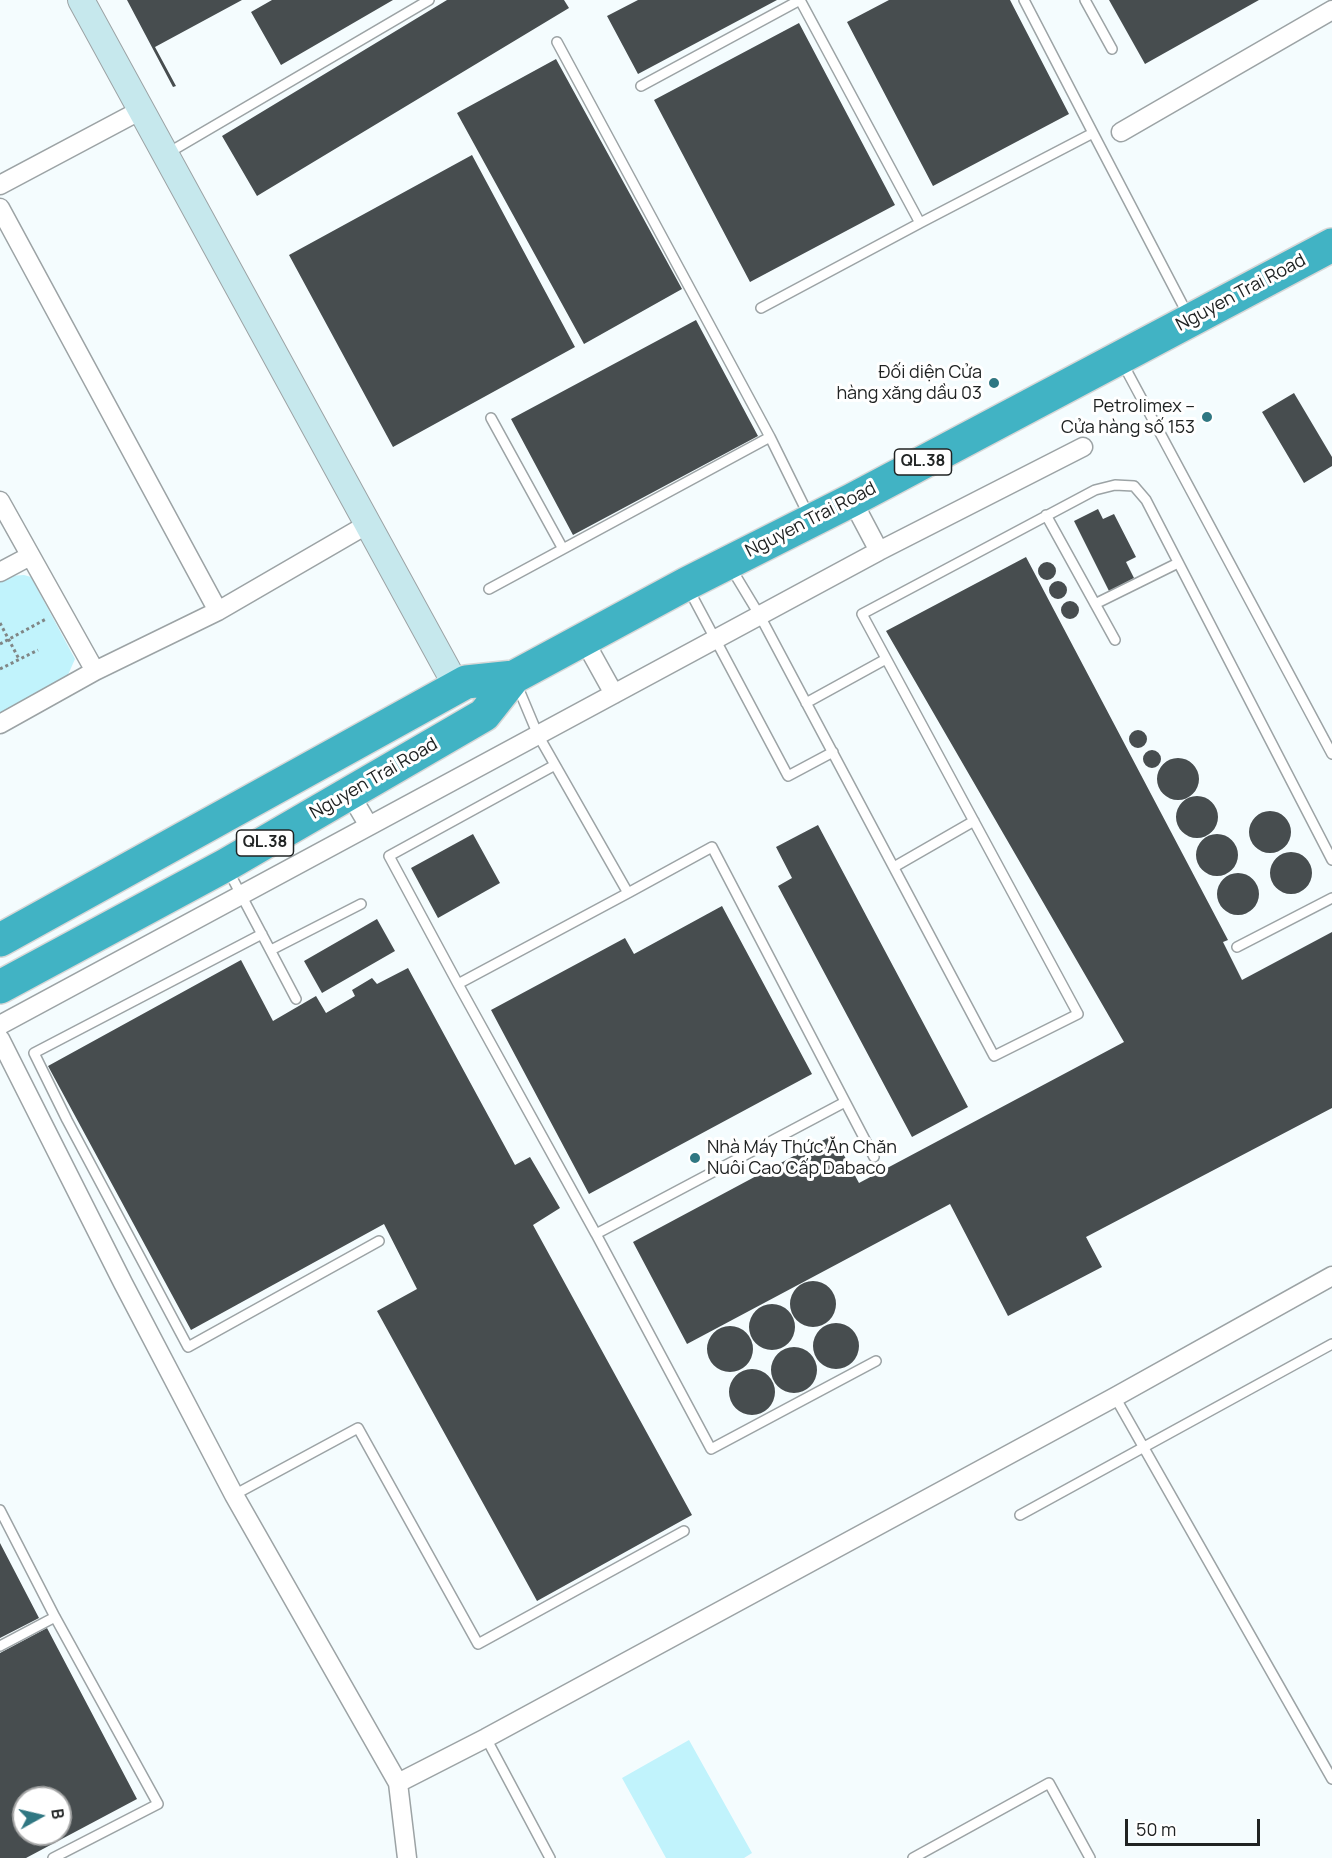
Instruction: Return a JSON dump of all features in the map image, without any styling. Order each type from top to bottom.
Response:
[{"type":"highway","name":"Nguyen Trai Road","points":[[0,939],[466,682],[514,677],[686,584],[852,500],[1332,245]]},
{"type":"highway","name":"Nguyen Trai Road","points":[[0,987],[226,865],[484,715],[514,677]]},
{"type":"street","points":[[81,0],[457,687]]},
{"type":"street","points":[[1121,132],[1332,10]]},
{"type":"street","points":[[0,185],[141,110]]},
{"type":"street","points":[[0,208],[218,611]]},
{"type":"street","points":[[0,1025],[879,551],[1083,447]]},
{"type":"street","points":[[852,500],[879,551]]},
{"type":"street","points":[[0,501],[95,671]]},
{"type":"street","points":[[0,724],[95,671],[218,611],[368,525]]},
{"type":"street","points":[[0,572],[30,556]]},
{"type":"street","points":[[584,640],[614,694]]},
{"type":"street","points":[[350,794],[369,826]]},
{"type":"street","points":[[135,914],[152,944]]},
{"type":"street","points":[[0,1039],[117,1273],[234,1495],[398,1783],[407,1858]]},
{"type":"street","points":[[398,1783],[486,1738],[1115,1397],[1332,1276]]},
{"type":"lane","points":[[166,154],[429,0]]},
{"type":"lane","points":[[641,86],[800,0],[920,223]]},
{"type":"lane","points":[[1024,0],[1190,320]]},
{"type":"lane","points":[[1085,0],[1112,49]]},
{"type":"lane","points":[[557,42],[770,437],[811,520]]},
{"type":"lane","points":[[762,308],[1093,133]]},
{"type":"lane","points":[[1120,357],[1332,754]]},
{"type":"lane","points":[[491,418],[563,549]]},
{"type":"lane","points":[[489,589],[770,437]]},
{"type":"lane","points":[[728,562],[760,616],[994,1056],[1078,1014],[862,614],[1095,490],[1115,484],[1134,486],[1146,500],[1332,860]]},
{"type":"lane","points":[[1046,515],[1115,640]]},
{"type":"lane","points":[[1095,604],[1178,563]]},
{"type":"lane","points":[[686,584],[788,776],[833,752]]},
{"type":"lane","points":[[806,703],[886,659]]},
{"type":"lane","points":[[514,677],[538,735],[628,892]]},
{"type":"lane","points":[[555,765],[389,856],[711,1449],[876,1361]]},
{"type":"lane","points":[[894,867],[974,821]]},
{"type":"lane","points":[[458,984],[712,847],[874,1157]]},
{"type":"lane","points":[[226,865],[296,999]]},
{"type":"lane","points":[[1237,947],[1332,898]]},
{"type":"lane","points":[[270,950],[361,904]]},
{"type":"lane","points":[[262,934],[34,1053],[67,1120],[188,1347],[380,1241]]},
{"type":"lane","points":[[596,1234],[845,1102]]},
{"type":"lane","points":[[1020,1515],[1332,1344]]},
{"type":"lane","points":[[1115,1397],[1332,1779]]},
{"type":"lane","points":[[234,1495],[358,1428],[478,1644],[684,1531]]},
{"type":"lane","points":[[0,1510],[55,1617],[158,1804],[53,1858]]},
{"type":"lane","points":[[0,1646],[55,1617]]},
{"type":"lane","points":[[486,1738],[550,1858]]},
{"type":"lane","points":[[913,1858],[1049,1783],[1090,1858]]},
{"type":"path","points":[[0,644],[50,618]]},
{"type":"path","points":[[0,623],[19,659]]},
{"type":"path","points":[[0,669],[38,650]]},
{"type":"shaded area","points":[[10,576],[31,577],[75,659],[67,677],[0,714],[0,581]]},
{"type":"shaded area","points":[[689,1740],[752,1853],[744,1858],[666,1858],[622,1778]]},
{"type":"building","points":[[127,0],[242,0],[155,47],[176,86],[173,87]]},
{"type":"building","points":[[272,0],[393,0],[281,65],[251,12]]},
{"type":"building","points":[[447,0],[564,0],[569,8],[257,196],[222,136]]},
{"type":"building","points":[[638,0],[777,0],[638,74],[607,16]]},
{"type":"building","points":[[889,0],[1010,0],[1069,114],[933,186],[847,22]]},
{"type":"building","points":[[1109,0],[1259,0],[1145,64]]},
{"type":"building","points":[[799,23],[895,205],[750,282],[654,100]]},
{"type":"building","points":[[556,59],[682,289],[584,344],[457,113]]},
{"type":"building","points":[[472,155],[575,347],[393,447],[289,255]]},
{"type":"building","points":[[696,320],[758,436],[573,535],[511,419]]},
{"type":"building","points":[[1294,393],[1332,457],[1332,466],[1304,483],[1262,412]]},
{"type":"building","points":[[1098,509],[1103,519],[1114,514],[1136,557],[1126,562],[1134,578],[1109,591],[1074,521]]},
{"type":"building","points":[[1026,557],[1228,940],[1223,942],[1242,980],[1332,932],[1332,1108],[1086,1237],[1102,1267],[1008,1316],[950,1204],[687,1344],[633,1242],[833,1135],[859,1183],[1124,1042],[886,631]]},
{"type":"building","points":[[1043,562],[1051,562],[1056,567],[1054,578],[1043,580],[1038,575],[1038,567]]},
{"type":"building","points":[[1054,581],[1062,581],[1067,586],[1065,597],[1054,599],[1049,594],[1049,586]]},
{"type":"building","points":[[1066,601],[1074,601],[1079,606],[1077,617],[1066,619],[1061,614],[1061,606]]},
{"type":"building","points":[[1134,730],[1142,730],[1147,735],[1145,746],[1134,748],[1129,743],[1129,735]]},
{"type":"building","points":[[1148,750],[1156,750],[1161,755],[1159,766],[1148,768],[1143,763],[1143,755]]},
{"type":"building","points":[[1178,758],[1193,764],[1199,779],[1193,794],[1178,800],[1163,794],[1157,779],[1163,764]]},
{"type":"building","points":[[1197,796],[1212,802],[1218,817],[1212,832],[1197,838],[1182,832],[1176,817],[1182,802]]},
{"type":"building","points":[[1270,811],[1285,817],[1291,832],[1285,847],[1270,853],[1255,847],[1249,832],[1255,817]]},
{"type":"building","points":[[818,825],[968,1107],[912,1137],[778,886],[792,878],[776,847]]},
{"type":"building","points":[[473,834],[500,883],[438,918],[411,868]]},
{"type":"building","points":[[1217,834],[1232,840],[1238,855],[1232,870],[1217,876],[1202,870],[1196,855],[1202,840]]},
{"type":"building","points":[[1291,852],[1306,858],[1312,873],[1306,888],[1291,894],[1276,888],[1270,873],[1276,858]]},
{"type":"building","points":[[1238,873],[1253,879],[1259,894],[1253,909],[1238,915],[1223,909],[1217,894],[1223,879]]},
{"type":"building","points":[[722,906],[812,1074],[589,1194],[491,1010],[625,938],[634,954]]},
{"type":"building","points":[[377,919],[395,951],[322,993],[304,961]]},
{"type":"building","points":[[241,960],[273,1021],[316,996],[326,1013],[355,996],[352,990],[372,978],[377,984],[408,968],[515,1165],[530,1157],[560,1208],[533,1225],[692,1515],[537,1601],[377,1311],[417,1289],[384,1224],[191,1330],[48,1066]]},
{"type":"building","points":[[813,1281],[829,1288],[836,1304],[829,1320],[813,1327],[797,1320],[790,1304],[797,1288]]},
{"type":"building","points":[[772,1304],[788,1311],[795,1327],[788,1343],[772,1350],[756,1343],[749,1327],[756,1311]]},
{"type":"building","points":[[836,1323],[852,1330],[859,1346],[852,1362],[836,1369],[820,1362],[813,1346],[820,1330]]},
{"type":"building","points":[[730,1326],[746,1333],[753,1349],[746,1365],[730,1372],[714,1365],[707,1349],[714,1333]]},
{"type":"building","points":[[794,1347],[810,1354],[817,1370],[810,1386],[794,1393],[778,1386],[771,1370],[778,1354]]},
{"type":"building","points":[[752,1369],[768,1376],[775,1392],[768,1408],[752,1415],[736,1408],[729,1392],[736,1376]]},
{"type":"building","points":[[0,1543],[39,1618],[0,1638]]},
{"type":"building","points":[[47,1628],[137,1799],[72,1834],[72,1786],[12,1786],[12,1846],[49,1846],[26,1858],[0,1858],[0,1653]]},
{"type":"place","name":"Đối diện Cửa hàng xăng dầu 03","points":[[994,383]]},
{"type":"place","name":"Petrolimex – Cửa hàng số 153","points":[[1207,417]]},
{"type":"place","name":"Nhà Máy Thức Ăn Chăn Nuôi Cao Cấp Dabaco","points":[[695,1158]]}]
